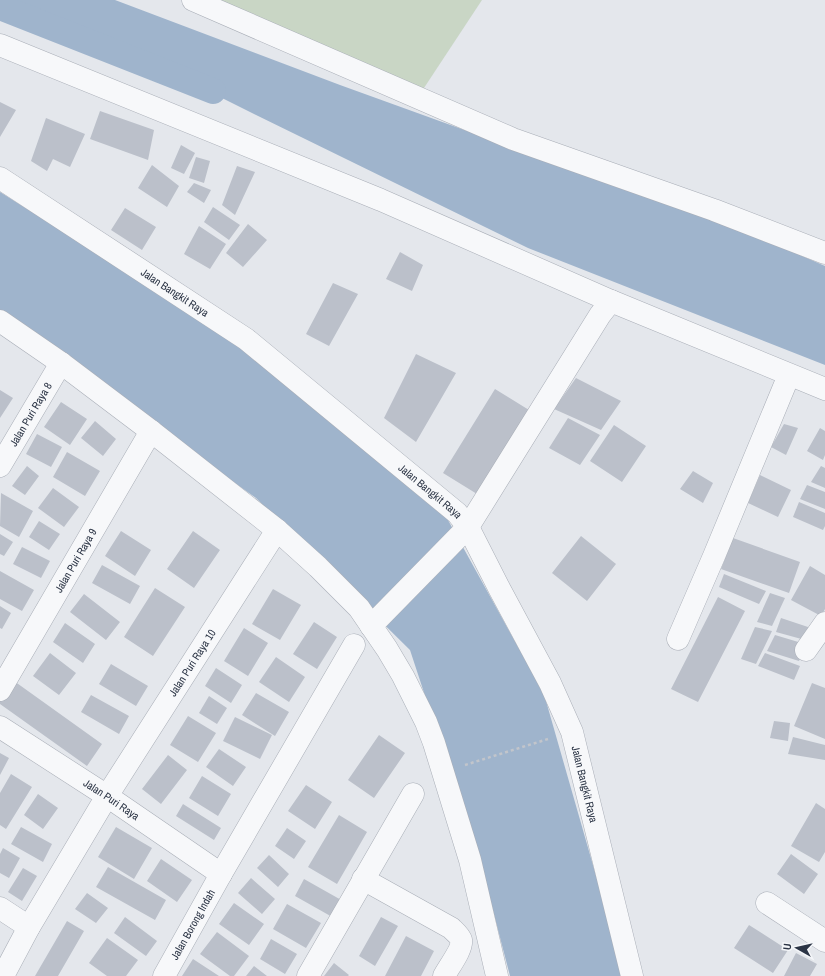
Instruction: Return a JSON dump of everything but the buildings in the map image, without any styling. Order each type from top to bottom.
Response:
[{"type":"street","points":[[193,0],[513,139],[714,210],[825,253]]},
{"type":"street","points":[[0,45],[381,200],[611,301],[825,390]]},
{"type":"street","name":"Jalan Bangkit Raya","points":[[0,178],[246,339],[457,513],[464,530],[499,588],[550,682],[572,732],[632,976]]},
{"type":"street","points":[[373,623],[464,530],[600,315],[611,301]]},
{"type":"street","points":[[0,321],[61,363],[151,431],[277,530],[318,567],[373,623],[403,676],[426,722],[434,743],[470,860],[497,976]]},
{"type":"street","name":"Jalan Puri Raya 8","points":[[0,466],[61,363]]},
{"type":"street","points":[[678,639],[789,375]]},
{"type":"street","name":"Jalan Puri Raya 9","points":[[0,690],[151,431]]},
{"type":"street","name":"Jalan Puri Raya 10","points":[[3,976],[29,928],[107,796],[277,530]]},
{"type":"street","points":[[806,650],[825,623]]},
{"type":"street","name":"Jalan Borong Indah","points":[[164,976],[221,874],[354,645]]},
{"type":"street","name":"Jalan Puri Raya","points":[[0,728],[107,796],[221,874]]},
{"type":"street","points":[[308,976],[413,794]]},
{"type":"street","points":[[363,879],[451,928],[461,939],[459,950],[444,976]]},
{"type":"street","points":[[767,903],[825,941]]},
{"type":"street","points":[[0,908],[29,928]]},
{"type":"path","points":[[462,766],[554,737]]},
{"type":"green space","points":[[220,0],[482,0],[420,94]]},
{"type":"water","points":[[0,0],[115,0],[340,85],[752,234],[825,266],[825,365],[528,248],[64,19]]},
{"type":"water","points":[[0,192],[325,396],[443,511],[544,694],[619,956],[623,976],[510,976],[483,872],[410,650],[256,498],[0,316]]},
{"type":"waterway","points":[[0,7],[213,91]]}]
